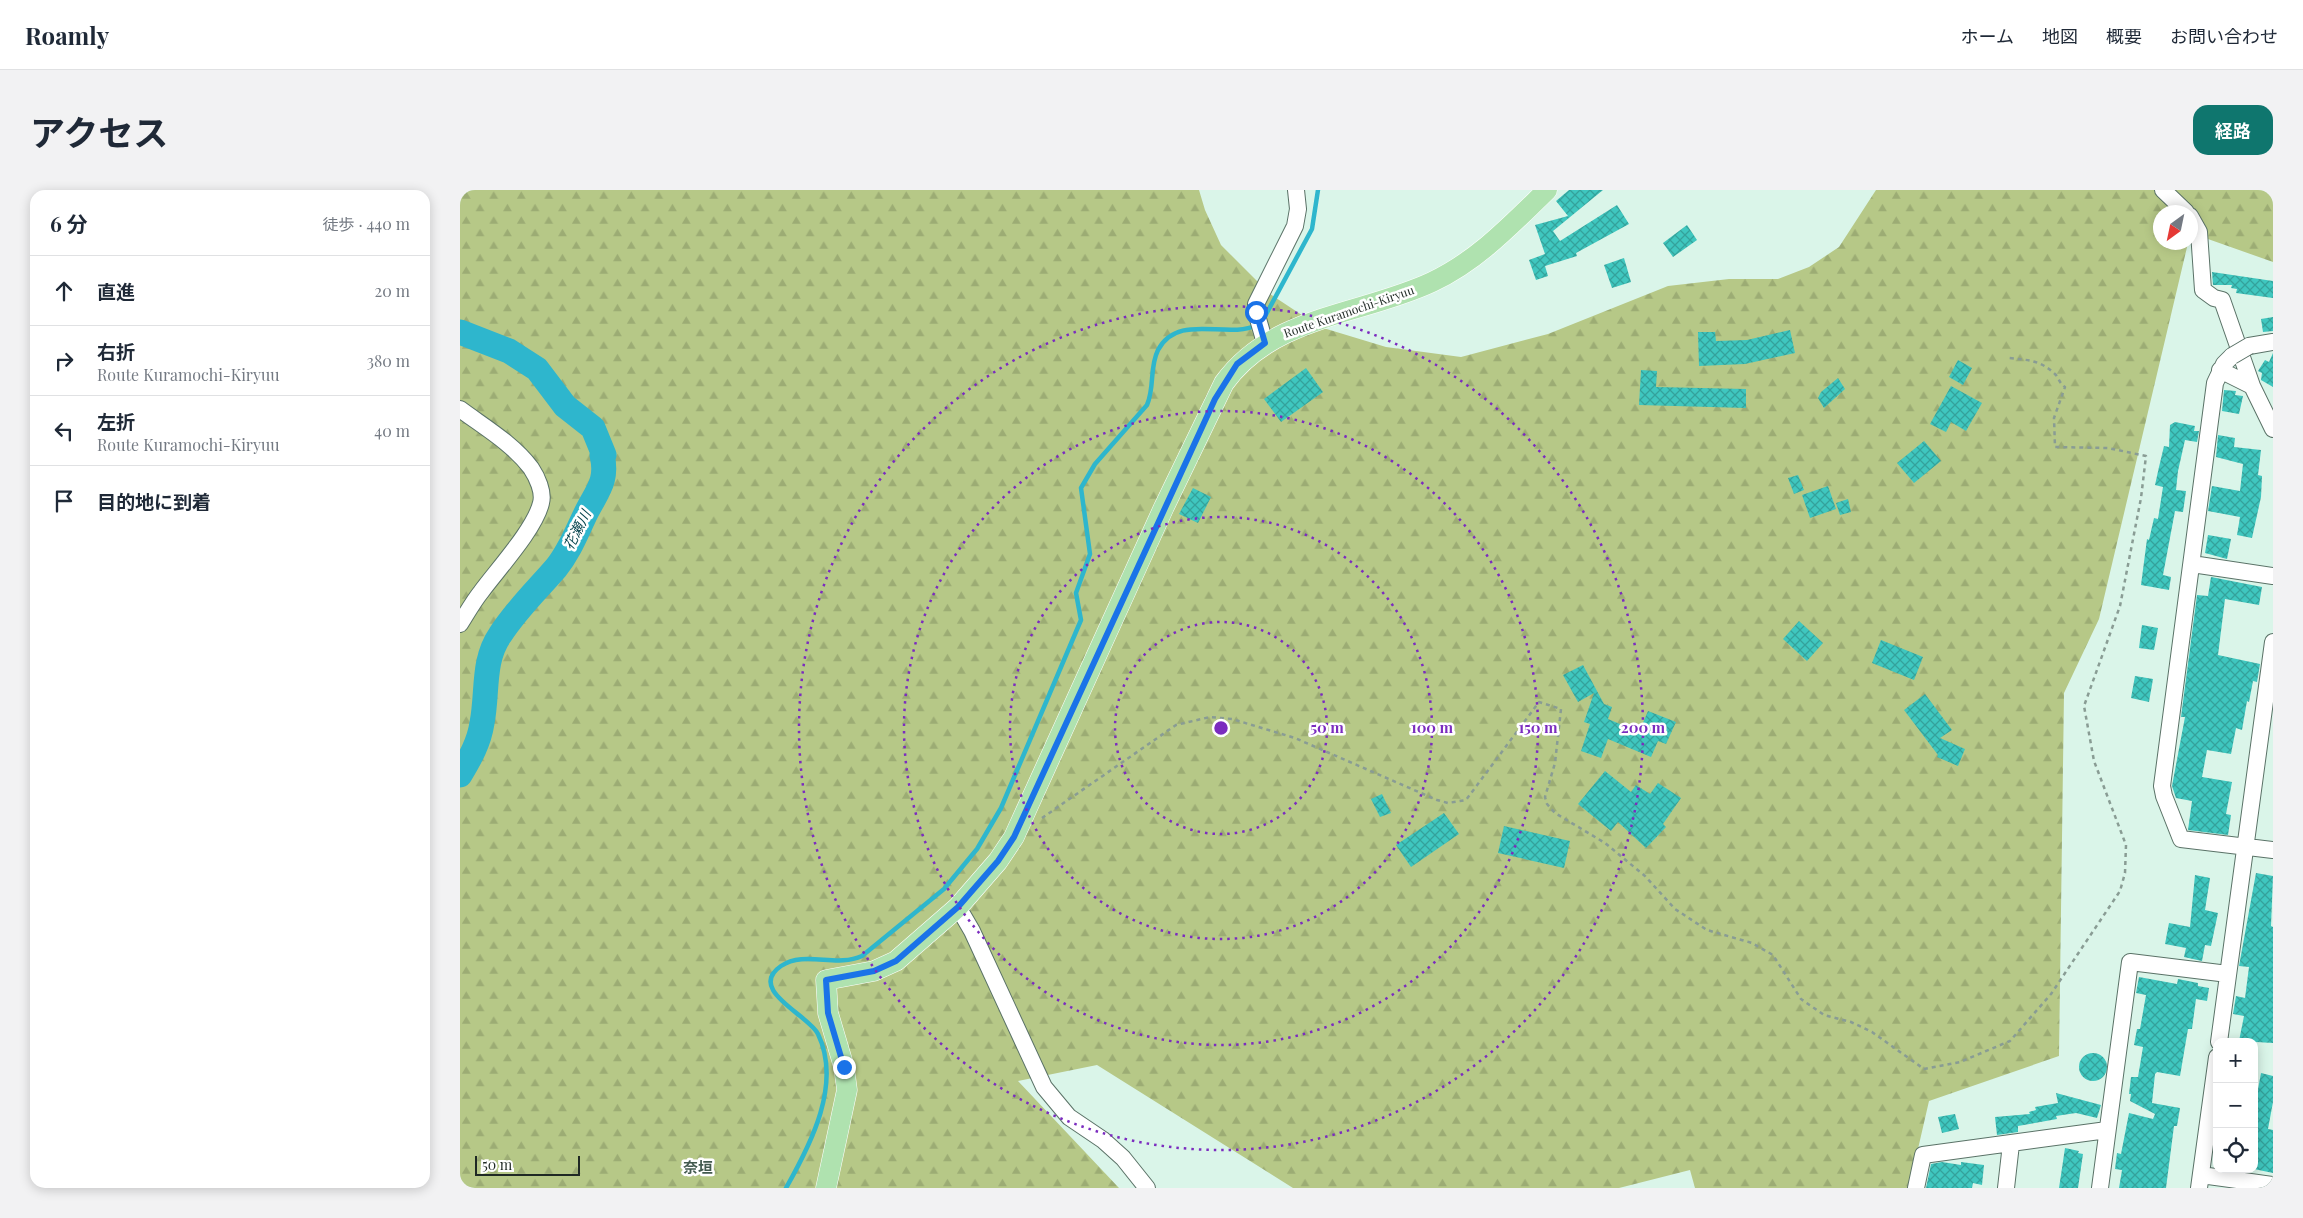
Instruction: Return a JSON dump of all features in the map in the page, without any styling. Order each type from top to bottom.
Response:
[{"type":"main road","name":"Route Kuramochi-Kiryuu","points":[[826,1188],[847,1090],[844,1067],[828,1013],[826,980],[857,976],[885,967],[934,930],[958,907],[998,861],[1014,837],[1215,399],[1237,364],[1264,339],[1404,294],[1433,282],[1480,253],[1547,190]]},
{"type":"street","points":[[1264,339],[1256,312],[1259,295],[1286,245],[1297,218],[1296,190]]},
{"type":"street","points":[[2163,190],[2179,205]]},
{"type":"street","points":[[2198,230],[2203,290],[2214,298],[2222,300],[2252,386],[2273,429]]},
{"type":"street","points":[[2273,342],[2249,346],[2232,356],[2220,370],[2215,383],[2162,775],[2164,796],[2181,839],[2273,850]]},
{"type":"street","points":[[2220,370],[2252,386]]},
{"type":"street","points":[[460,409],[517,451],[532,469],[540,485],[542,502],[535,518],[499,570],[480,592],[460,624]]},
{"type":"street","points":[[2192,564],[2273,576]]},
{"type":"street","points":[[2220,1038],[2273,642]]},
{"type":"street","points":[[958,907],[972,931],[1044,1087],[1069,1117],[1103,1140],[1123,1158],[1147,1188]]},
{"type":"street","points":[[2100,1188],[2130,962],[2228,974]]},
{"type":"street","points":[[2213,1083],[2200,1181],[2273,1185]]},
{"type":"street","points":[[1916,1188],[1923,1154],[2107,1130]]},
{"type":"street","points":[[2006,1188],[2011,1144]]},
{"type":"path","points":[[1038,820],[1176,725],[1210,717],[1232,719],[1295,738],[1437,800],[1448,803],[1466,800],[1538,702],[1561,709],[1555,763],[1545,797],[1546,804],[1555,813],[1605,843],[1645,876],[1675,909],[1707,930],[1752,943],[1773,955],[1801,999],[1824,1015],[1851,1022],[1872,1032],[1924,1069],[1960,1062],[2010,1041],[2051,994],[2120,891],[2125,873],[2126,845],[2094,761],[2084,706],[2120,606],[2141,498],[2146,456],[2108,448],[2055,447],[2054,418],[2065,387],[2060,384],[2057,375],[2033,360],[2009,358]]},
{"type":"green space","points":[[460,190],[1199,190],[1205,210],[1221,245],[1270,294],[1320,327],[1386,347],[1461,357],[1548,334],[1668,286],[1729,279],[1778,279],[1809,267],[1839,247],[1876,190],[2273,190],[2273,262],[2198,235],[2198,205],[2153,205],[2153,250],[2186,250],[2099,619],[2064,693],[2059,1056],[1929,1101],[1909,1188],[1695,1188],[1690,1170],[1619,1188],[1293,1188],[1097,1065],[1018,1081],[1119,1188],[460,1188]]},
{"type":"building","points":[[1569,190],[1603,190],[1553,231],[1560,241],[1617,205],[1629,224],[1576,253],[1577,256],[1545,266],[1548,276],[1536,280],[1529,260],[1545,254],[1535,225],[1568,216],[1556,201]]},
{"type":"building","points":[[1687,225],[1697,240],[1673,257],[1663,243]]},
{"type":"building","points":[[1624,258],[1631,282],[1612,288],[1604,265]]},
{"type":"building","points":[[2212,272],[2273,281],[2273,298],[2236,293],[2237,289],[2231,288],[2232,285],[2213,285]]},
{"type":"building","points":[[2273,317],[2273,331],[2263,332],[2261,319]]},
{"type":"building","points":[[1790,330],[1795,353],[1745,364],[1699,366],[1698,332],[1715,332],[1716,341],[1747,340]]},
{"type":"building","points":[[2273,353],[2273,387],[2261,380],[2262,373],[2258,371],[2265,360],[2269,362]]},
{"type":"building","points":[[1958,360],[1972,368],[1963,385],[1949,377]]},
{"type":"building","points":[[1306,368],[1323,392],[1281,422],[1264,399]]},
{"type":"building","points":[[1641,370],[1657,371],[1656,387],[1746,389],[1746,408],[1639,405]]},
{"type":"building","points":[[1838,378],[1845,389],[1824,408],[1818,398],[1821,392]]},
{"type":"building","points":[[1951,386],[1982,403],[1966,431],[1951,422],[1946,432],[1930,424]]},
{"type":"building","points":[[2224,390],[2236,391],[2235,395],[2243,396],[2239,414],[2222,411]]},
{"type":"building","points":[[2175,422],[2195,426],[2194,431],[2199,431],[2197,442],[2185,440],[2178,471],[2176,490],[2186,491],[2183,512],[2175,511],[2163,575],[2171,577],[2169,590],[2141,585],[2147,539],[2149,540],[2154,518],[2158,519],[2163,487],[2155,485],[2164,446],[2169,447],[2170,425]]},
{"type":"building","points":[[2218,435],[2235,438],[2234,447],[2261,450],[2258,475],[2262,476],[2261,497],[2252,538],[2237,535],[2240,517],[2208,511],[2212,486],[2240,491],[2243,464],[2216,457]]},
{"type":"building","points":[[1924,441],[1941,461],[1914,483],[1897,463]]},
{"type":"building","points":[[1798,475],[1804,490],[1794,494],[1788,478]]},
{"type":"building","points":[[1828,486],[1836,509],[1810,518],[1802,495]]},
{"type":"building","points":[[1193,488],[1211,497],[1198,523],[1179,514]]},
{"type":"building","points":[[1848,499],[1851,512],[1840,515],[1836,503]]},
{"type":"building","points":[[2208,535],[2231,539],[2227,559],[2205,553]]},
{"type":"building","points":[[2211,577],[2262,587],[2259,605],[2225,599],[2218,655],[2260,664],[2257,682],[2253,681],[2249,702],[2247,701],[2242,730],[2236,728],[2231,754],[2207,750],[2202,777],[2232,782],[2226,814],[2231,815],[2228,835],[2188,830],[2192,801],[2176,798],[2172,786],[2185,717],[2181,717],[2197,595],[2208,596]]},
{"type":"building","points":[[1799,621],[1823,643],[1807,661],[1783,639]]},
{"type":"building","points":[[2142,625],[2158,628],[2154,650],[2139,648]]},
{"type":"building","points":[[1881,640],[1923,657],[1914,680],[1872,663]]},
{"type":"building","points":[[1583,665],[1604,704],[1612,707],[1608,719],[1639,732],[1648,711],[1676,722],[1666,744],[1658,741],[1651,757],[1608,739],[1601,758],[1581,751],[1590,724],[1584,722],[1594,693],[1578,702],[1563,675]]},
{"type":"building","points":[[2135,676],[2153,679],[2149,702],[2131,698]]},
{"type":"building","points":[[1925,694],[1952,730],[1940,738],[1965,749],[1958,766],[1937,757],[1938,755],[1904,710]]},
{"type":"building","points":[[1605,771],[1631,792],[1636,785],[1650,794],[1658,783],[1681,798],[1663,824],[1666,827],[1646,848],[1618,822],[1611,831],[1578,804]]},
{"type":"building","points":[[1382,794],[1391,813],[1380,817],[1371,799]]},
{"type":"building","points":[[1444,813],[1459,834],[1411,867],[1396,845]]},
{"type":"building","points":[[1504,826],[1570,841],[1564,868],[1498,853]]},
{"type":"building","points":[[2256,873],[2273,876],[2271,926],[2273,927],[2273,1043],[2258,1042],[2258,1038],[2240,1038],[2244,1016],[2233,1014],[2236,996],[2245,998],[2249,967],[2239,966]]},
{"type":"building","points":[[2195,875],[2210,878],[2205,910],[2218,913],[2211,946],[2205,945],[2202,961],[2184,957],[2186,948],[2165,944],[2169,923],[2190,927]]},
{"type":"building","points":[[2139,977],[2177,984],[2178,979],[2198,983],[2198,986],[2209,988],[2207,1001],[2196,999],[2192,1029],[2188,1029],[2180,1076],[2157,1072],[2155,1074],[2152,1103],[2180,1108],[2177,1126],[2174,1126],[2166,1188],[2119,1188],[2122,1170],[2115,1169],[2117,1153],[2121,1154],[2129,1113],[2153,1119],[2155,1114],[2130,1101],[2131,1094],[2129,1094],[2131,1077],[2138,1077],[2143,1047],[2134,1045],[2137,1029],[2140,1029],[2146,995],[2136,993]]},
{"type":"building","points":[[2093,1053],[2103,1057],[2107,1067],[2103,1077],[2093,1081],[2083,1077],[2079,1067],[2083,1057]]},
{"type":"building","points":[[2261,1073],[2273,1076],[2273,1102],[2268,1129],[2273,1130],[2273,1173],[2258,1170],[2258,1089]]},
{"type":"building","points":[[2056,1093],[2101,1105],[2097,1118],[2076,1113],[2056,1116],[2057,1119],[2018,1126],[2018,1132],[1997,1135],[1995,1117],[2030,1114],[2029,1112],[2036,1110],[2035,1107],[2058,1103]]},
{"type":"building","points":[[1955,1114],[1959,1129],[1942,1133],[1938,1117]]},
{"type":"building","points":[[2065,1148],[2079,1151],[2078,1153],[2083,1154],[2078,1188],[2059,1188]]},
{"type":"building","points":[[1942,1162],[1961,1165],[1961,1162],[1984,1165],[1982,1185],[1973,1183],[1972,1188],[1926,1188],[1931,1164]]},
{"type":"waterway","points":[[1263,320],[1312,229],[1318,190]]},
{"type":"waterway","points":[[786,1188],[813,1133],[825,1093],[827,1073],[825,1053],[818,1034],[775,993],[771,984],[772,975],[781,966],[790,961],[800,959],[842,960],[862,956],[944,889],[977,849],[1001,808],[1081,620],[1076,593],[1090,554],[1081,488],[1095,464],[1147,405],[1151,391],[1155,357],[1167,339],[1178,332],[1190,329],[1232,330],[1245,329],[1257,325]]},
{"type":"waterway","name":"花瀬川","points":[[460,332],[509,351],[537,369],[565,406],[593,428],[604,455],[602,455],[604,471],[601,484],[565,555],[513,617],[494,645],[486,678],[481,730],[474,750],[460,775]]},
{"type":"district","name":"奈垣","points":[[698,1168]]},
{"type":"route","points":[[844,1067],[828,1013],[825,996],[826,980],[857,976],[885,967],[896,961],[934,930],[958,907],[998,861],[1014,837],[1215,399],[1237,364],[1265,343],[1256,312]]}]
